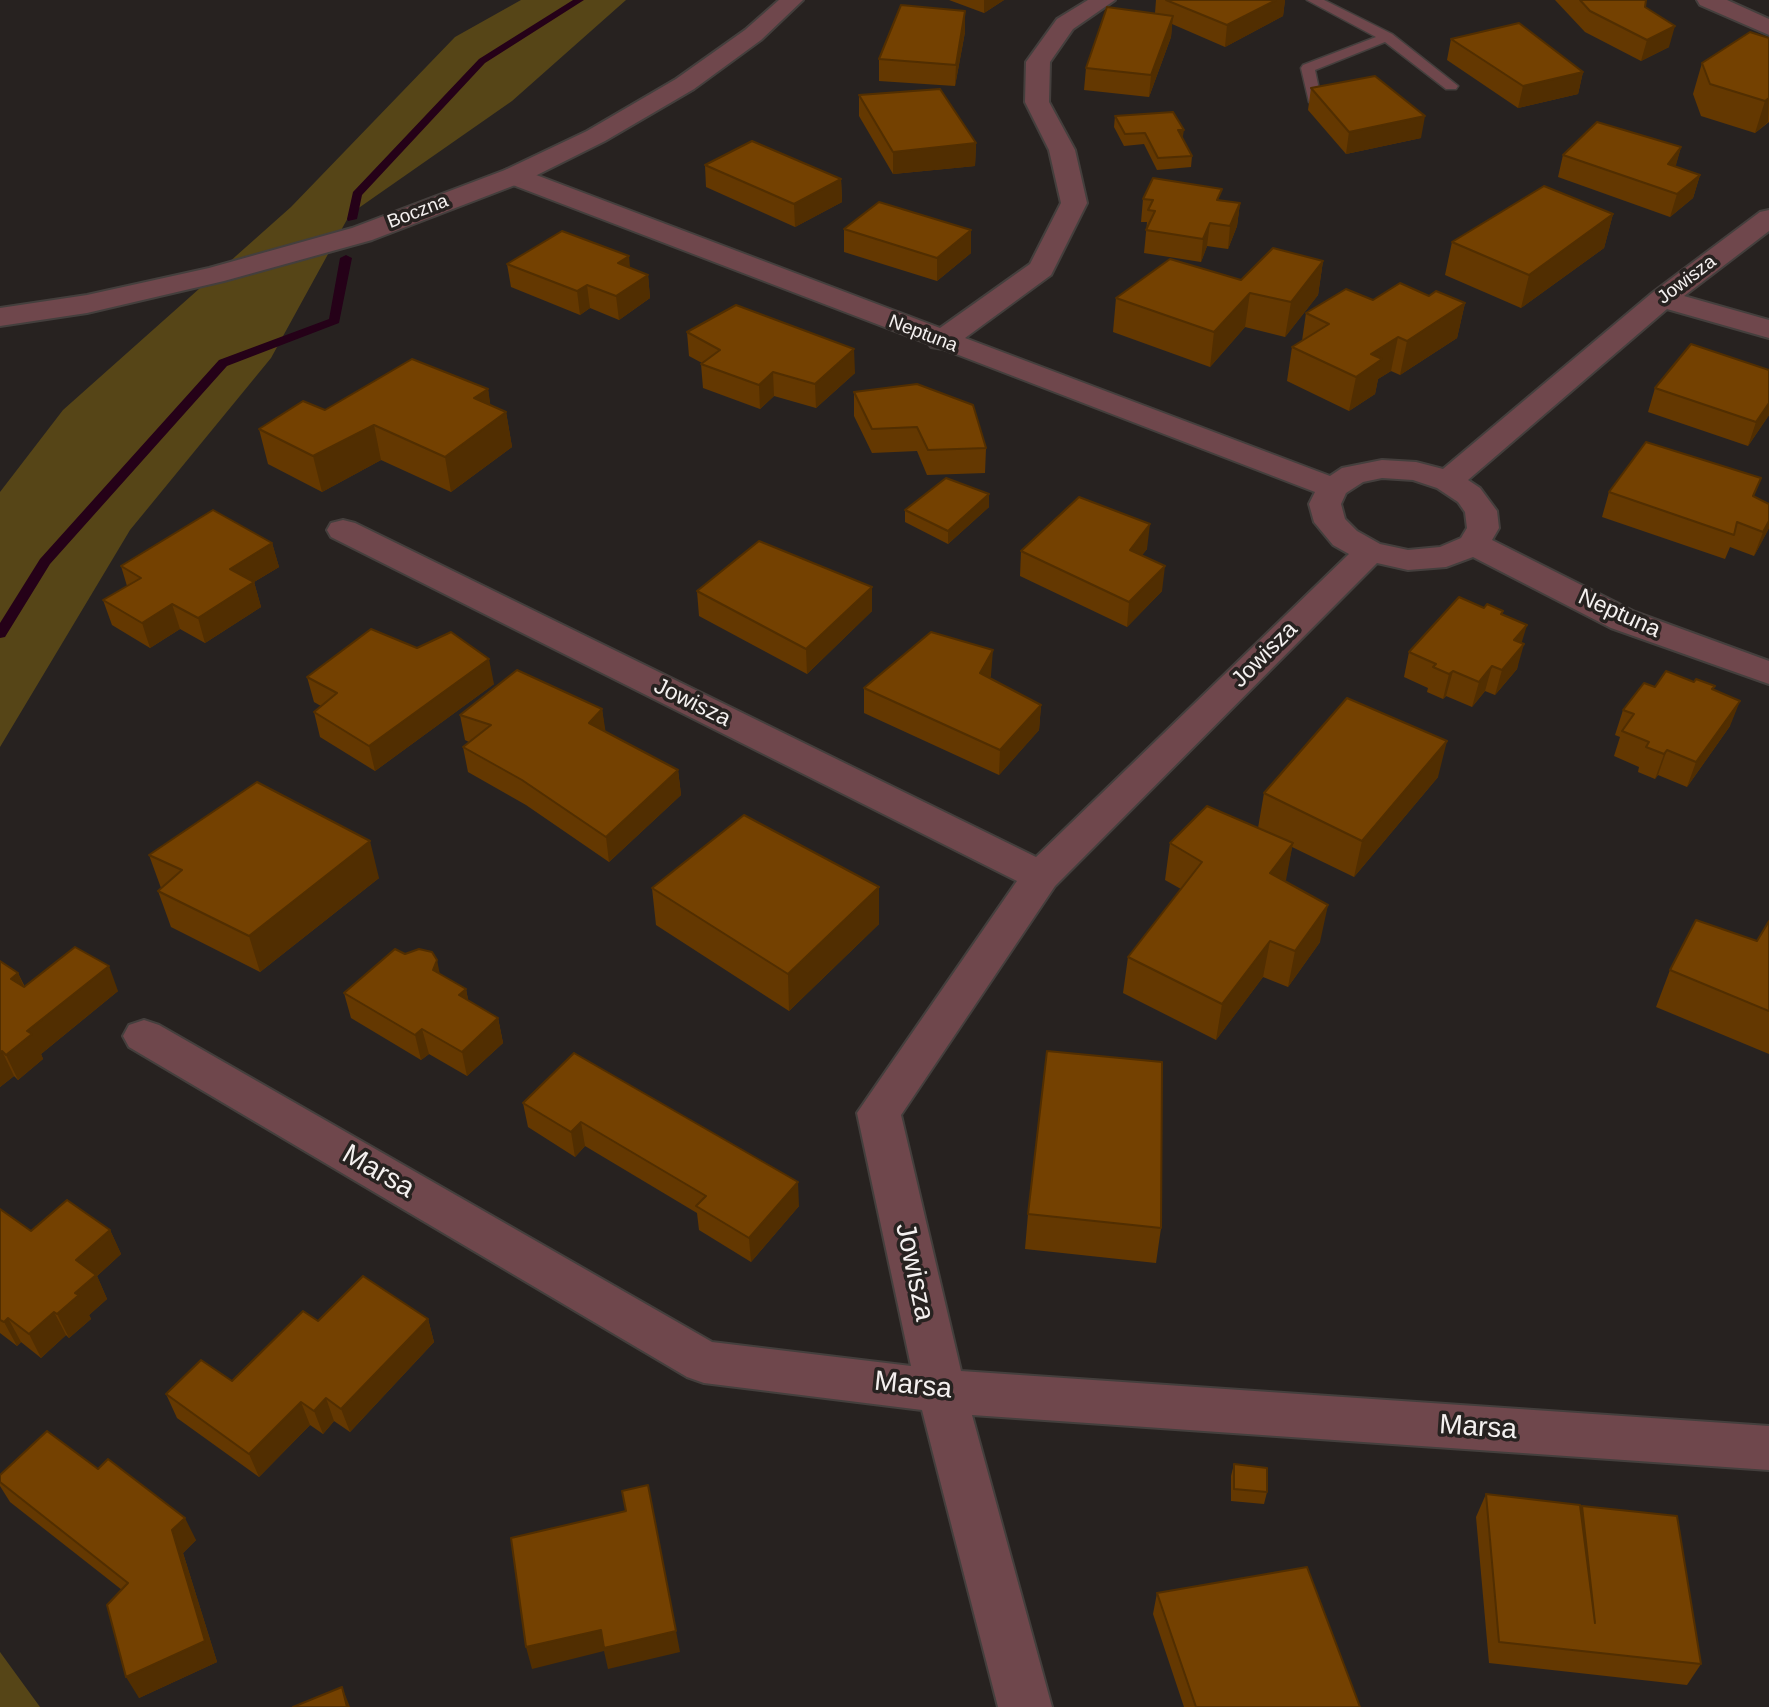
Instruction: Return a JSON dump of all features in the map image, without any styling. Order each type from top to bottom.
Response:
[{"type":"street","name":"Boczna","points":[[0,317],[87,304],[214,275],[362,234],[514,176],[596,136],[685,84],[753,34],[792,0]]},
{"type":"street","points":[[941,341],[1041,269],[1074,203],[1062,150],[1037,102],[1038,62],[1065,24],[1104,0]]},
{"type":"street","points":[[1708,0],[1769,28]]},
{"type":"street","name":"Neptuna","points":[[514,176],[941,341],[1333,488]]},
{"type":"street","name":"Jowisza","points":[[1448,481],[1662,299],[1769,218]]},
{"type":"street","points":[[1662,299],[1769,329]]},
{"type":"street","points":[[1382,469],[1416,471],[1448,481],[1469,495],[1481,511],[1483,528],[1474,544],[1446,557],[1408,560],[1370,552],[1345,538],[1330,522],[1325,504],[1333,488],[1353,475],[1382,469]]},
{"type":"street","name":"Jowisza","points":[[343,530],[1041,876]]},
{"type":"street","name":"Neptuna","points":[[1474,544],[1623,620],[1769,673]]},
{"type":"street","name":"Jowisza","points":[[1025,1707],[941,1391],[879,1113],[1041,876],[1370,552]]},
{"type":"street","name":"Marsa","points":[[144,1036],[704,1362],[941,1391],[1769,1448]]},
{"type":"lane","points":[[1314,0],[1387,37],[1451,86]]},
{"type":"lane","points":[[1314,99],[1308,68],[1387,37]]},
{"type":"shaded area","points":[[521,0],[626,0],[512,101],[350,214],[271,358],[130,530],[0,747],[0,492],[63,410],[291,207],[455,37]]},
{"type":"shaded area","points":[[0,1652],[40,1707],[0,1707]]},
{"type":"building","points":[[1166,0],[1276,0],[1227,25]]},
{"type":"building","points":[[1580,0],[1646,0],[1645,7],[1675,26],[1647,40],[1590,11]]},
{"type":"building","points":[[901,5],[965,11],[956,65],[879,59]]},
{"type":"building","points":[[1107,7],[1173,16],[1151,75],[1086,68]]},
{"type":"building","points":[[1519,23],[1583,72],[1523,86],[1451,39]]},
{"type":"building","points":[[1750,32],[1769,38],[1769,98],[1765,101],[1710,84],[1702,63]]},
{"type":"building","points":[[1375,76],[1425,116],[1349,132],[1311,88]]},
{"type":"building","points":[[940,89],[976,143],[893,152],[859,95]]},
{"type":"building","points":[[1173,112],[1184,130],[1178,130],[1192,156],[1158,158],[1145,133],[1125,134],[1115,116]]},
{"type":"building","points":[[1597,122],[1681,147],[1668,164],[1700,175],[1677,194],[1563,155]]},
{"type":"building","points":[[752,141],[841,179],[794,204],[705,165]]},
{"type":"building","points":[[1153,178],[1222,189],[1217,200],[1240,203],[1230,226],[1210,223],[1203,239],[1146,230],[1155,211],[1148,210],[1153,200],[1143,199]]},
{"type":"building","points":[[1544,186],[1613,214],[1529,275],[1452,242]]},
{"type":"building","points":[[879,202],[971,230],[937,258],[844,229]]},
{"type":"building","points":[[562,231],[629,256],[618,263],[648,275],[616,296],[587,285],[577,291],[507,264]]},
{"type":"building","points":[[1273,248],[1323,261],[1291,302],[1250,293],[1214,332],[1116,298],[1170,259],[1241,280]]},
{"type":"building","points":[[1400,283],[1429,296],[1436,291],[1465,303],[1407,341],[1398,337],[1371,354],[1382,359],[1356,377],[1292,347],[1329,324],[1306,313],[1346,289],[1373,300]]},
{"type":"building","points":[[736,305],[854,349],[815,384],[773,372],[759,385],[701,364],[720,350],[687,332]]},
{"type":"building","points":[[1691,344],[1769,370],[1769,403],[1756,422],[1655,388]]},
{"type":"building","points":[[412,359],[488,389],[474,398],[506,412],[445,457],[374,425],[313,456],[259,429],[303,401],[325,410]]},
{"type":"building","points":[[917,384],[973,405],[986,448],[928,450],[917,427],[872,429],[854,392]]},
{"type":"building","points":[[1646,442],[1761,478],[1753,496],[1769,504],[1769,521],[1763,532],[1737,522],[1734,535],[1609,492]]},
{"type":"building","points":[[946,478],[989,494],[948,531],[905,510]]},
{"type":"building","points":[[1079,497],[1150,524],[1130,550],[1165,566],[1129,602],[1021,551]]},
{"type":"building","points":[[213,510],[272,543],[230,569],[254,582],[198,618],[172,604],[142,623],[103,600],[141,578],[121,566]]},
{"type":"building","points":[[759,541],[872,587],[806,649],[697,591]]},
{"type":"building","points":[[1459,597],[1484,608],[1487,604],[1503,611],[1501,614],[1527,625],[1514,640],[1524,644],[1502,670],[1492,666],[1479,682],[1453,671],[1449,674],[1433,667],[1436,664],[1409,652]]},
{"type":"building","points":[[371,629],[417,648],[451,632],[489,659],[369,746],[314,712],[337,693],[307,677]]},
{"type":"building","points":[[931,632],[993,650],[980,673],[1041,705],[1000,750],[864,688]]},
{"type":"building","points":[[517,670],[602,709],[589,723],[678,770],[606,837],[522,780],[463,747],[491,725],[460,715]]},
{"type":"building","points":[[1666,671],[1694,682],[1696,679],[1715,686],[1712,689],[1740,701],[1696,762],[1667,750],[1664,754],[1646,747],[1649,742],[1622,731],[1634,714],[1623,710],[1644,683],[1655,687]]},
{"type":"building","points":[[1347,698],[1447,741],[1362,841],[1264,793]]},
{"type":"building","points":[[257,782],[370,841],[249,936],[158,891],[182,870],[149,855]]},
{"type":"building","points":[[1207,806],[1293,843],[1270,873],[1328,905],[1295,951],[1270,941],[1222,1004],[1128,957],[1202,862],[1170,843]]},
{"type":"building","points":[[744,815],[879,887],[788,974],[652,888]]},
{"type":"building","points":[[1696,920],[1757,941],[1769,921],[1769,1011],[1670,970]]},
{"type":"building","points":[[75,947],[109,966],[27,1031],[32,1034],[6,1055],[2,1051],[0,1053],[0,961],[18,973],[11,979],[24,987]]},
{"type":"building","points":[[395,949],[405,954],[419,949],[432,952],[437,960],[433,970],[466,989],[459,995],[498,1018],[462,1052],[422,1029],[415,1035],[344,993]]},
{"type":"building","points":[[1047,1051],[1162,1062],[1161,1228],[1028,1214]]},
{"type":"building","points":[[574,1053],[798,1182],[749,1238],[696,1206],[706,1196],[581,1122],[571,1132],[523,1103]]},
{"type":"building","points":[[67,1200],[110,1230],[76,1260],[96,1275],[75,1293],[79,1295],[29,1334],[8,1318],[4,1322],[0,1320],[0,1209],[31,1231]]},
{"type":"building","points":[[363,1276],[428,1319],[341,1409],[326,1398],[314,1411],[301,1402],[249,1454],[166,1394],[201,1360],[232,1381],[303,1311],[318,1321]]},
{"type":"building","points":[[47,1431],[98,1469],[108,1459],[185,1518],[172,1530],[205,1641],[126,1677],[107,1605],[128,1583],[0,1482],[0,1475]]},
{"type":"building","points":[[1234,1464],[1267,1468],[1267,1492],[1234,1489]]},
{"type":"building","points":[[648,1485],[676,1631],[604,1648],[601,1630],[526,1647],[511,1538],[626,1511],[622,1491]]},
{"type":"building","points":[[1486,1494],[1580,1505],[1595,1623],[1582,1506],[1677,1516],[1701,1664],[1499,1642]]},
{"type":"building","points":[[1307,1567],[1360,1707],[1196,1707],[1157,1593]]},
{"type":"building","points":[[342,1687],[347,1707],[293,1707]]},
{"type":"waterway","points":[[352,219],[357,194],[482,61],[579,0]]},
{"type":"waterway","points":[[0,634],[45,562],[223,363],[335,321],[346,258]]}]
